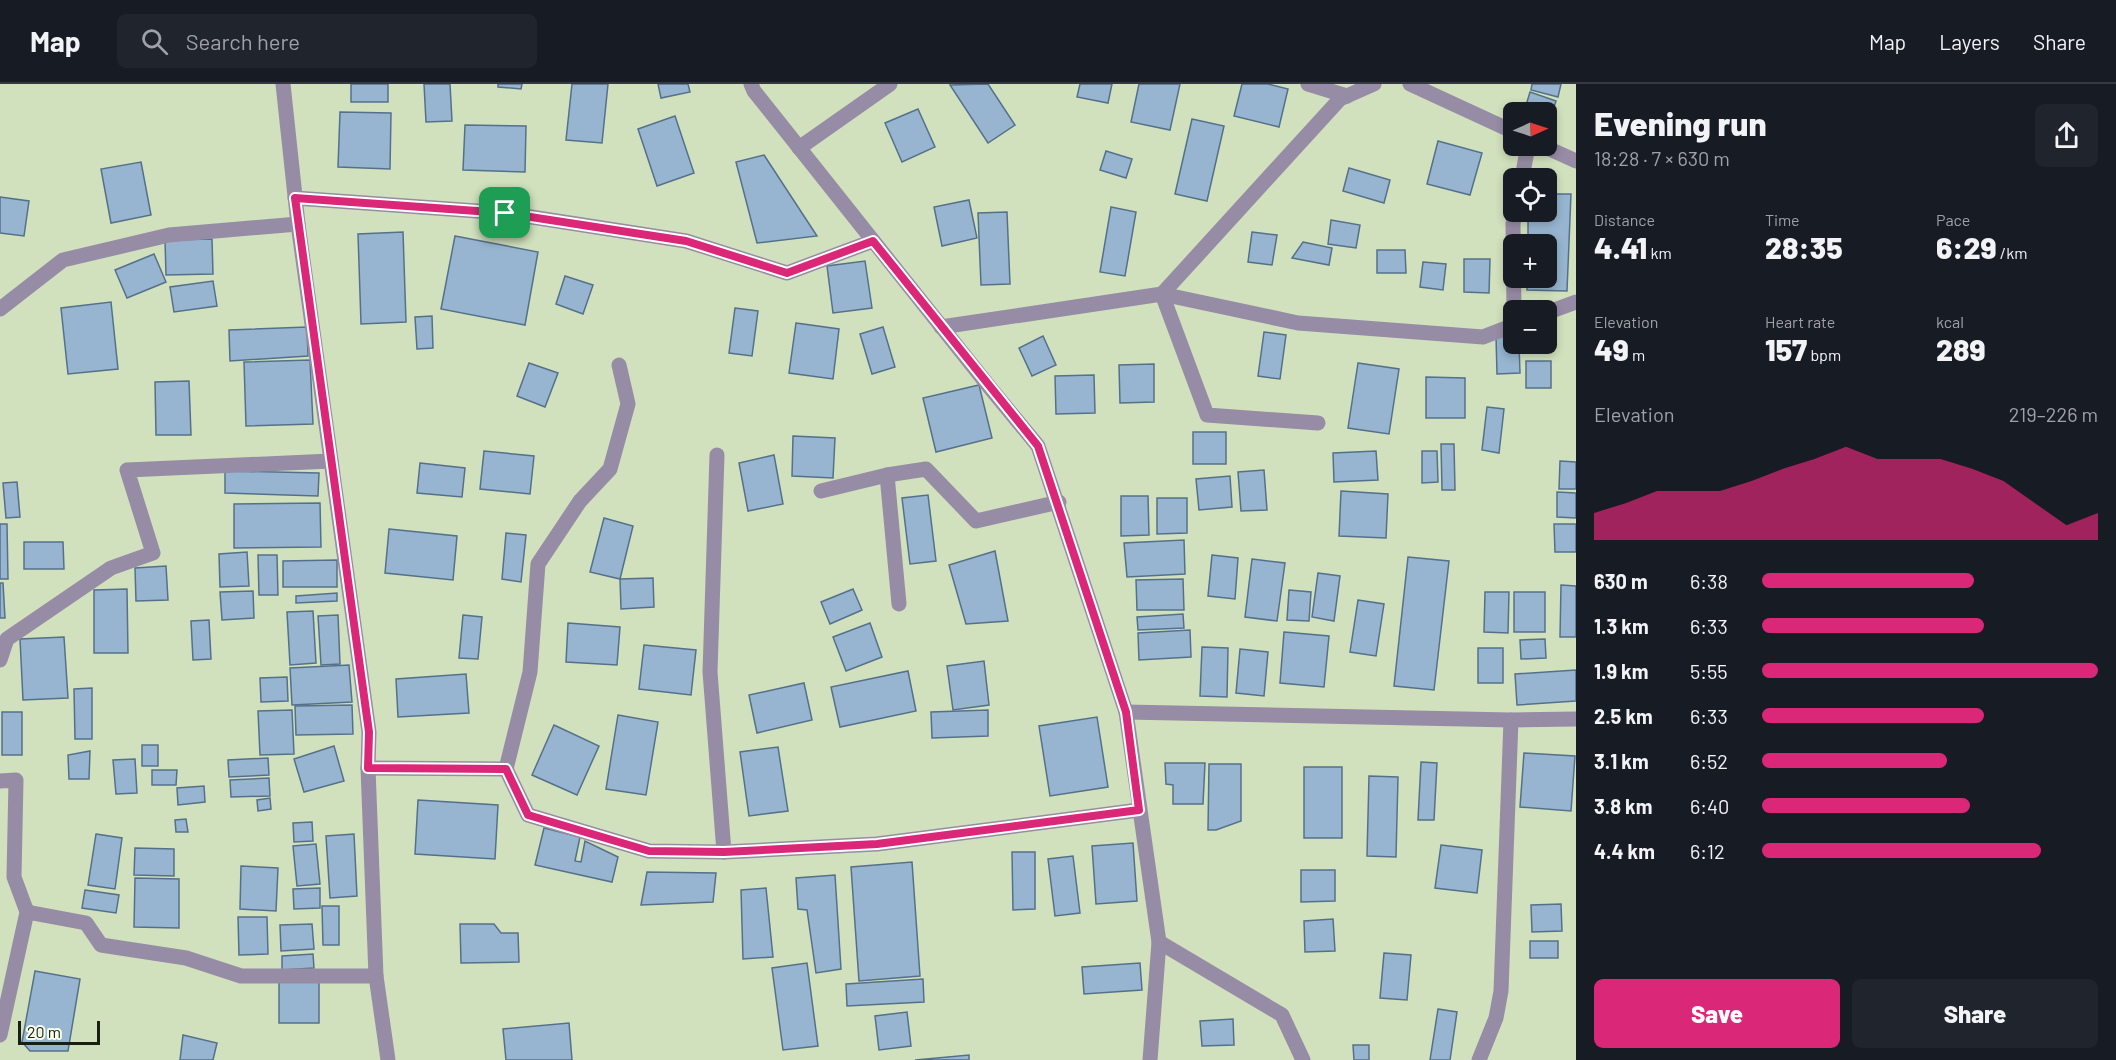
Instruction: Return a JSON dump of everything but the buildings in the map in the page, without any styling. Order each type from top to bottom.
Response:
[{"type":"street","points":[[284,84],[298,224],[369,732],[368,768],[376,976],[388,1060]]},
{"type":"street","points":[[751,84],[799,148],[1038,446],[1059,502],[1126,712],[1159,942],[1150,1060]]},
{"type":"street","points":[[799,148],[890,84]]},
{"type":"street","points":[[1308,84],[1347,96]]},
{"type":"street","points":[[1162,294],[1340,99],[1374,84]]},
{"type":"street","points":[[1410,84],[1503,127]]},
{"type":"street","points":[[1557,152],[1576,160]]},
{"type":"street","points":[[295,198],[505,213],[686,241],[787,273],[873,241]]},
{"type":"street","points":[[1513,222],[1514,300]]},
{"type":"street","points":[[0,309],[63,260],[169,235],[298,224]]},
{"type":"street","points":[[1162,294],[1208,415],[1318,423]]},
{"type":"street","points":[[941,327],[1162,294],[1298,323],[1484,337],[1503,330]]},
{"type":"street","points":[[1557,309],[1576,303]]},
{"type":"street","points":[[619,365],[628,404],[609,469],[580,501],[538,564],[530,672],[506,769],[528,815],[649,851],[724,852],[877,844],[1139,810]]},
{"type":"street","points":[[717,455],[710,672],[724,852]]},
{"type":"street","points":[[0,660],[8,639],[17,632],[111,567],[153,553],[127,470],[331,461]]},
{"type":"street","points":[[821,491],[926,470],[976,521],[1059,502]]},
{"type":"street","points":[[887,476],[899,604]]},
{"type":"street","points":[[1126,712],[1510,720],[1576,719]]},
{"type":"street","points":[[1479,1060],[1496,1018],[1501,991],[1510,720]]},
{"type":"street","points":[[368,768],[506,769]]},
{"type":"street","points":[[0,781],[16,780],[14,877],[27,912],[0,1035]]},
{"type":"street","points":[[27,912],[86,923],[101,945],[186,958],[241,976],[376,976]]},
{"type":"street","points":[[1159,942],[1282,1016],[1303,1060]]},
{"type":"route","points":[[295,198],[505,213],[686,241],[787,273],[873,241],[1038,446],[1059,502],[1126,712],[1139,810],[877,844],[724,852],[649,851],[528,815],[506,769],[368,768],[369,732],[295,198]]}]
